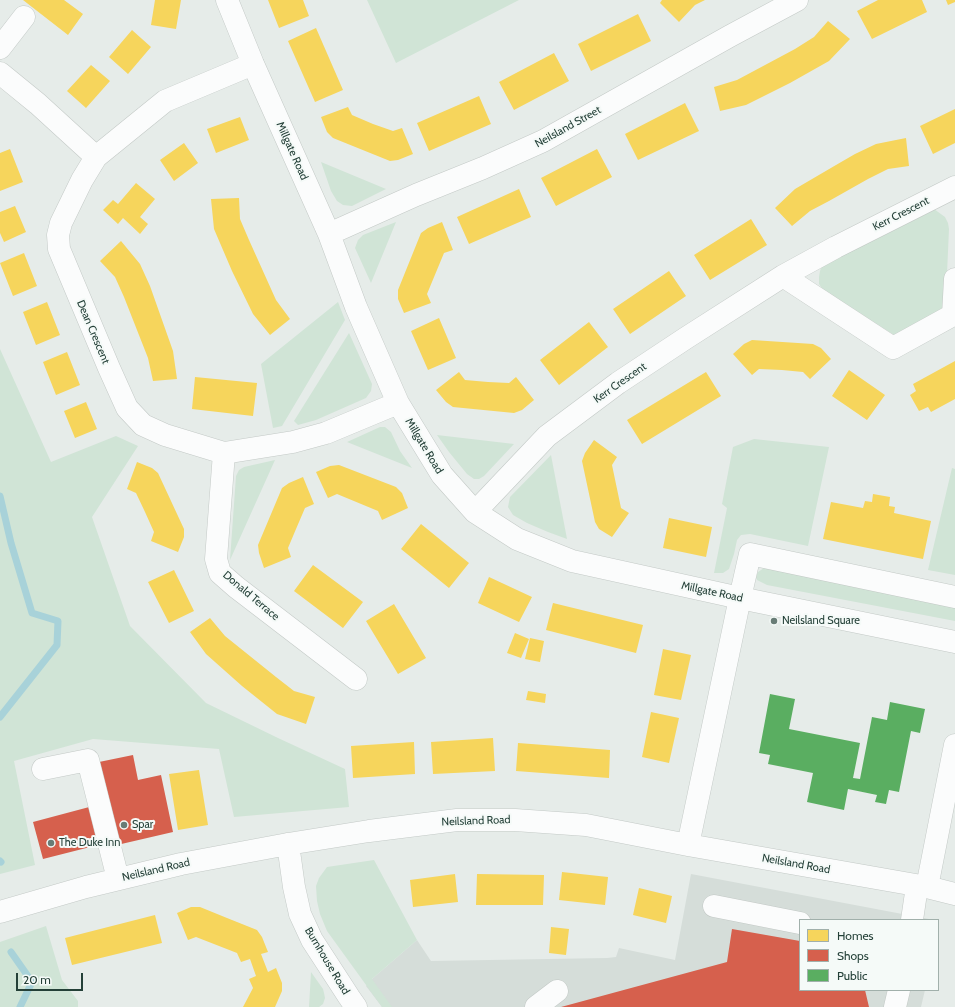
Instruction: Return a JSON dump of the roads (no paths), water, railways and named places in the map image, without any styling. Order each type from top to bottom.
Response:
[{"type":"street","name":"Millgate Road","points":[[227,0],[253,64],[329,234],[356,307],[398,403],[442,475],[475,512],[517,539],[572,561],[740,598],[955,642]]},
{"type":"street","name":"Neilsland Street","points":[[329,234],[543,141],[797,0]]},
{"type":"street","points":[[0,48],[24,17]]},
{"type":"street","name":"Dean Crescent","points":[[253,64],[165,102],[96,157],[82,180],[61,223],[58,235],[59,249],[108,368],[127,408],[143,425],[165,435],[224,453],[293,442],[326,433],[398,403]]},
{"type":"street","points":[[0,73],[38,104],[96,157]]},
{"type":"street","name":"Kerr Crescent","points":[[475,512],[547,436],[618,383],[783,276],[836,247],[955,187]]},
{"type":"street","points":[[783,276],[893,348],[953,315],[955,279]]},
{"type":"street","name":"Donald Terrace","points":[[224,453],[216,559],[220,573],[356,679]]},
{"type":"street","points":[[688,845],[750,554],[955,597]]},
{"type":"street","points":[[912,919],[922,887],[955,745]]},
{"type":"street","points":[[44,769],[88,760],[118,879]]},
{"type":"street","name":"Neilsland Road","points":[[0,912],[86,887],[182,864],[288,844],[369,831],[457,820],[515,820],[586,826],[955,894]]},
{"type":"street","name":"Burnhouse Road","points":[[288,844],[294,887],[300,914],[312,940],[348,1004]]},
{"type":"street","points":[[714,906],[799,923]]},
{"type":"street","points":[[536,1007],[557,991]]},
{"type":"street","points":[[895,1007],[899,991]]},
{"type":"waterway","points":[[0,496],[11,543],[32,613],[58,621],[57,645],[0,717]]},
{"type":"waterway","points":[[11,952],[32,982],[20,1007]]},
{"type":"place","name":"Neilsland Square","points":[[774,621]]},
{"type":"place","name":"Spar","points":[[124,825]]},
{"type":"place","name":"The Duke Inn","points":[[51,843]]}]
